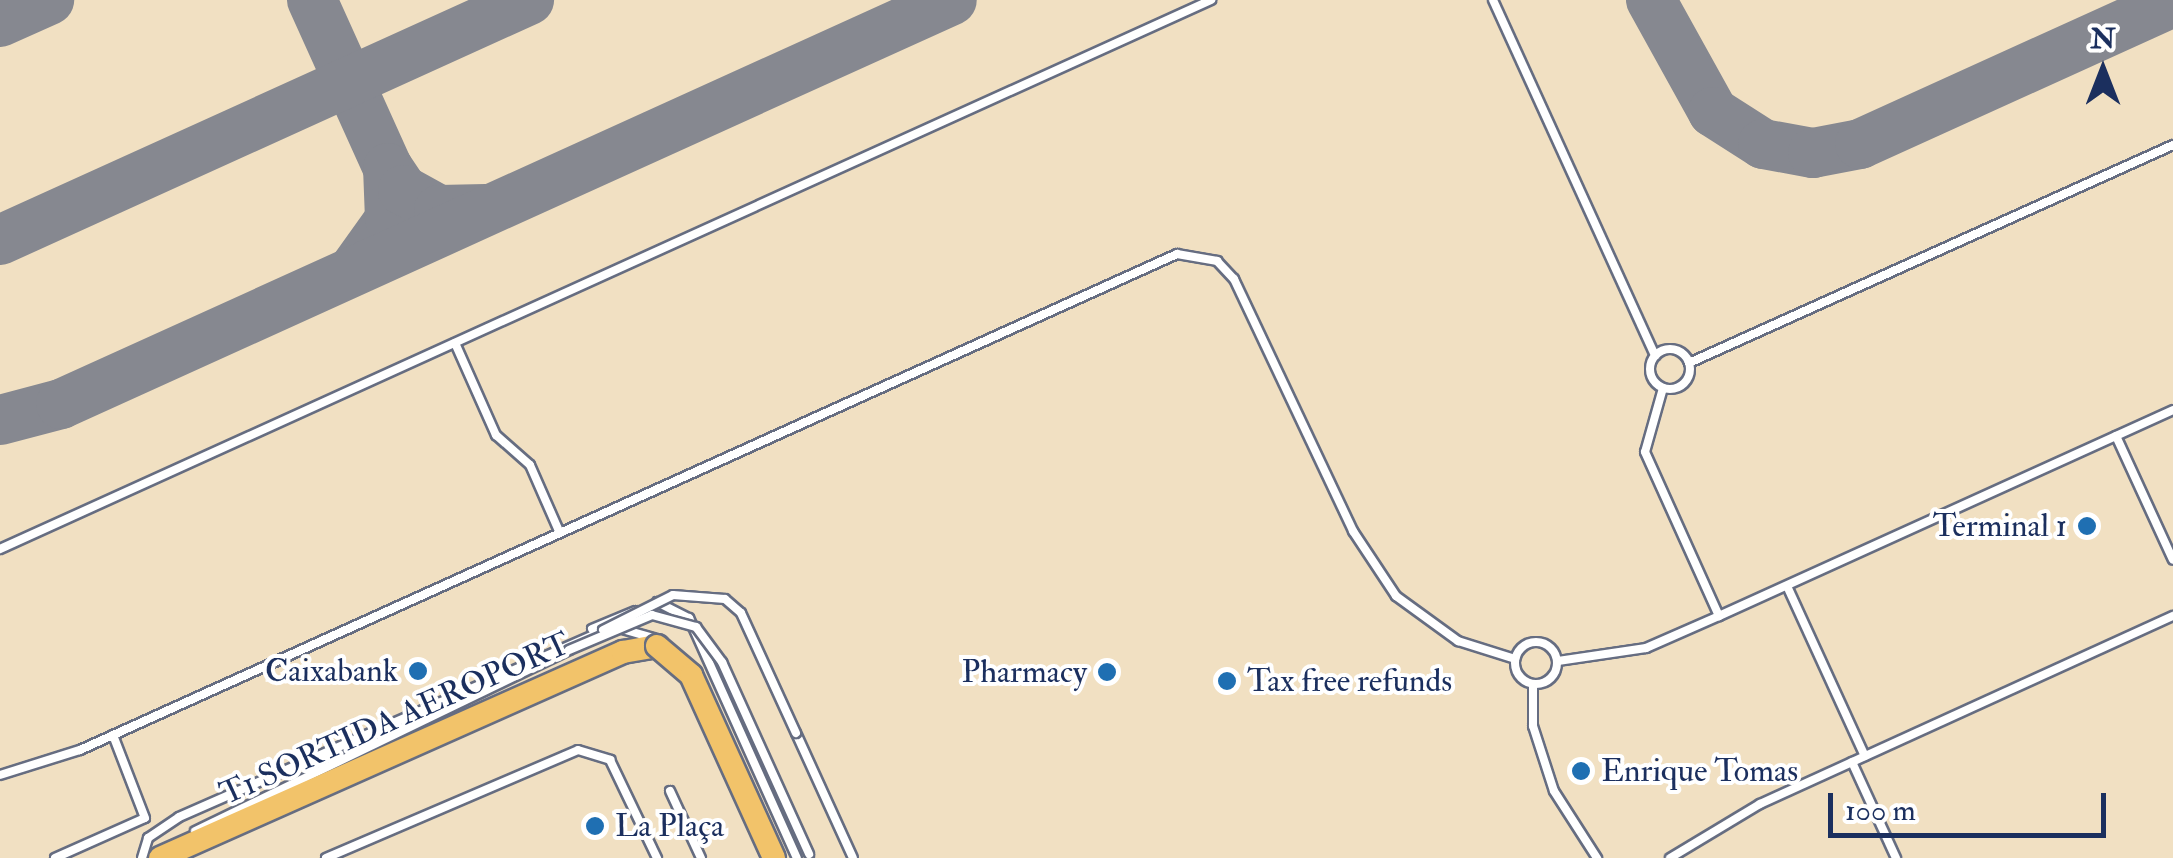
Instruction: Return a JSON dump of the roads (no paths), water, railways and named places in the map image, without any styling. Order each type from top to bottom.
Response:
[{"type":"main road","name":"T1 SORTIDA AEROPORT","points":[[156,857],[623,652],[657,646],[692,675],[774,858]]},
{"type":"lane","points":[[0,549],[1211,0]]},
{"type":"lane","points":[[1493,0],[1655,356],[1651,374],[1663,388]]},
{"type":"lane","points":[[1690,363],[2173,145]]},
{"type":"lane","points":[[0,775],[112,735],[1144,263],[1190,253],[1234,278],[1353,531],[1396,596],[1458,641],[1515,660],[1534,684],[1533,726],[1554,791],[1597,858]]},
{"type":"lane","points":[[455,342],[496,435],[530,465],[559,531]]},
{"type":"lane","points":[[1655,356],[1676,350],[1690,363]]},
{"type":"lane","points":[[1663,388],[1686,382],[1690,363]]},
{"type":"lane","points":[[1663,388],[1645,452],[1718,616]]},
{"type":"lane","points":[[1515,660],[1535,642],[1558,661],[1646,648],[2173,410]]},
{"type":"lane","points":[[2116,436],[2173,560]]},
{"type":"lane","points":[[1787,586],[1865,756]]},
{"type":"lane","points":[[797,858],[684,612],[656,602],[179,817],[148,838],[156,857],[274,785],[642,613],[699,594],[741,613],[854,858]]},
{"type":"lane","points":[[642,613],[682,620],[710,643],[810,854]]},
{"type":"lane","points":[[1670,858],[1852,762],[2173,616]]},
{"type":"lane","points":[[579,634],[634,630],[664,647],[762,858]]},
{"type":"lane","points":[[1534,684],[1554,676],[1558,661]]},
{"type":"lane","points":[[55,858],[145,818],[112,735]]},
{"type":"lane","points":[[326,858],[565,752],[602,753],[618,772],[657,858]]},
{"type":"lane","points":[[1852,762],[1896,858]]},
{"type":"lane","points":[[670,791],[701,858]]},
{"type":"place","name":"Terminal 1","points":[[2087,526]]},
{"type":"place","name":"Caixabank","points":[[418,671]]},
{"type":"place","name":"Pharmacy","points":[[1107,672]]},
{"type":"place","name":"Tax free refunds","points":[[1227,681]]},
{"type":"place","name":"Enrique Tomas","points":[[1581,771]]},
{"type":"place","name":"La Plaça","points":[[595,826]]}]
